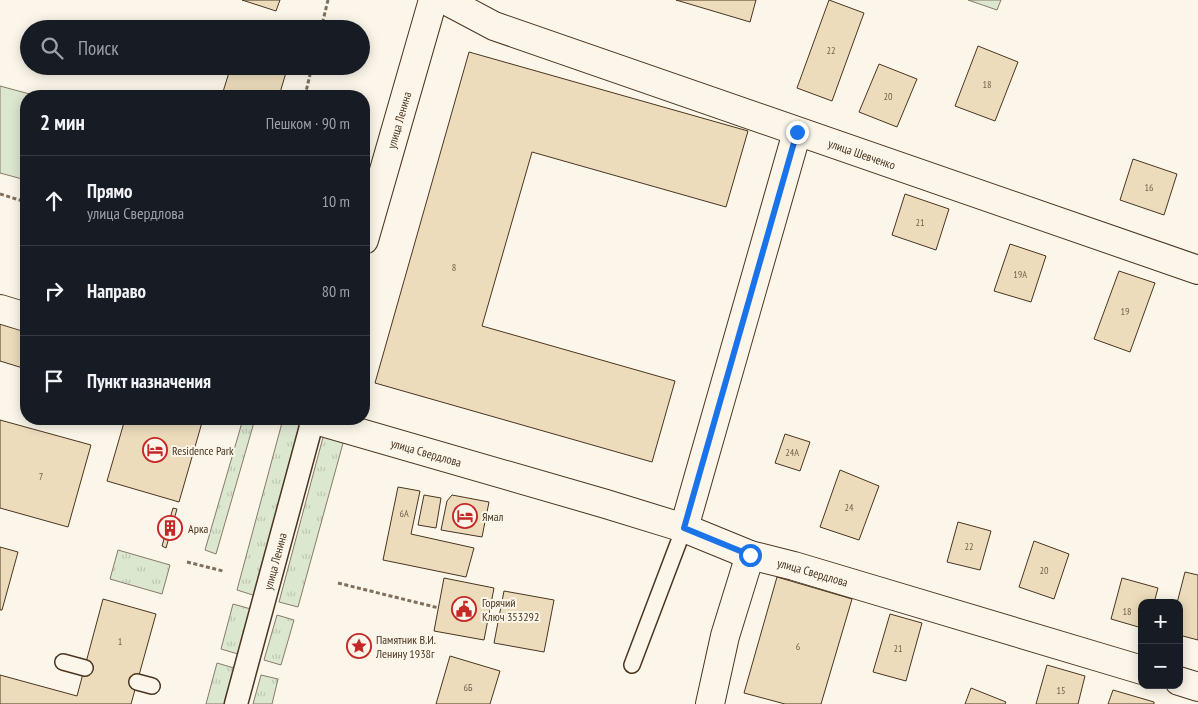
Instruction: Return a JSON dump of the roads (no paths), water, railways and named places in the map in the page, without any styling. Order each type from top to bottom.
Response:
[{"type":"street","name":"улица Ленина","points":[[370,219],[433,0]]},
{"type":"street","name":"улица Шевченко","points":[[445,0],[494,26],[1198,270]]},
{"type":"street","points":[[684,528],[797,132]]},
{"type":"street","points":[[0,309],[20,315]]},
{"type":"street","name":"улица Ленина","points":[[236,704],[311,425]]},
{"type":"street","name":"улица Свердлова","points":[[334,425],[684,528],[750,555],[794,566],[1138,669]]},
{"type":"street","points":[[710,704],[725,636],[750,555]]},
{"type":"street","points":[[1183,682],[1198,687]]},
{"type":"lane","points":[[632,665],[684,528]]},
{"type":"lane","points":[[63,662],[84,668]]},
{"type":"place","name":"Residence Park","points":[[155,450]]},
{"type":"place","name":"Ямал","points":[[465,516]]},
{"type":"place","name":"Арка","points":[[170,528]]},
{"type":"place","name":"Горячий Ключ 353292","points":[[464,609]]},
{"type":"place","name":"Памятник В.И. Ленину 1938г","points":[[359,646]]}]
